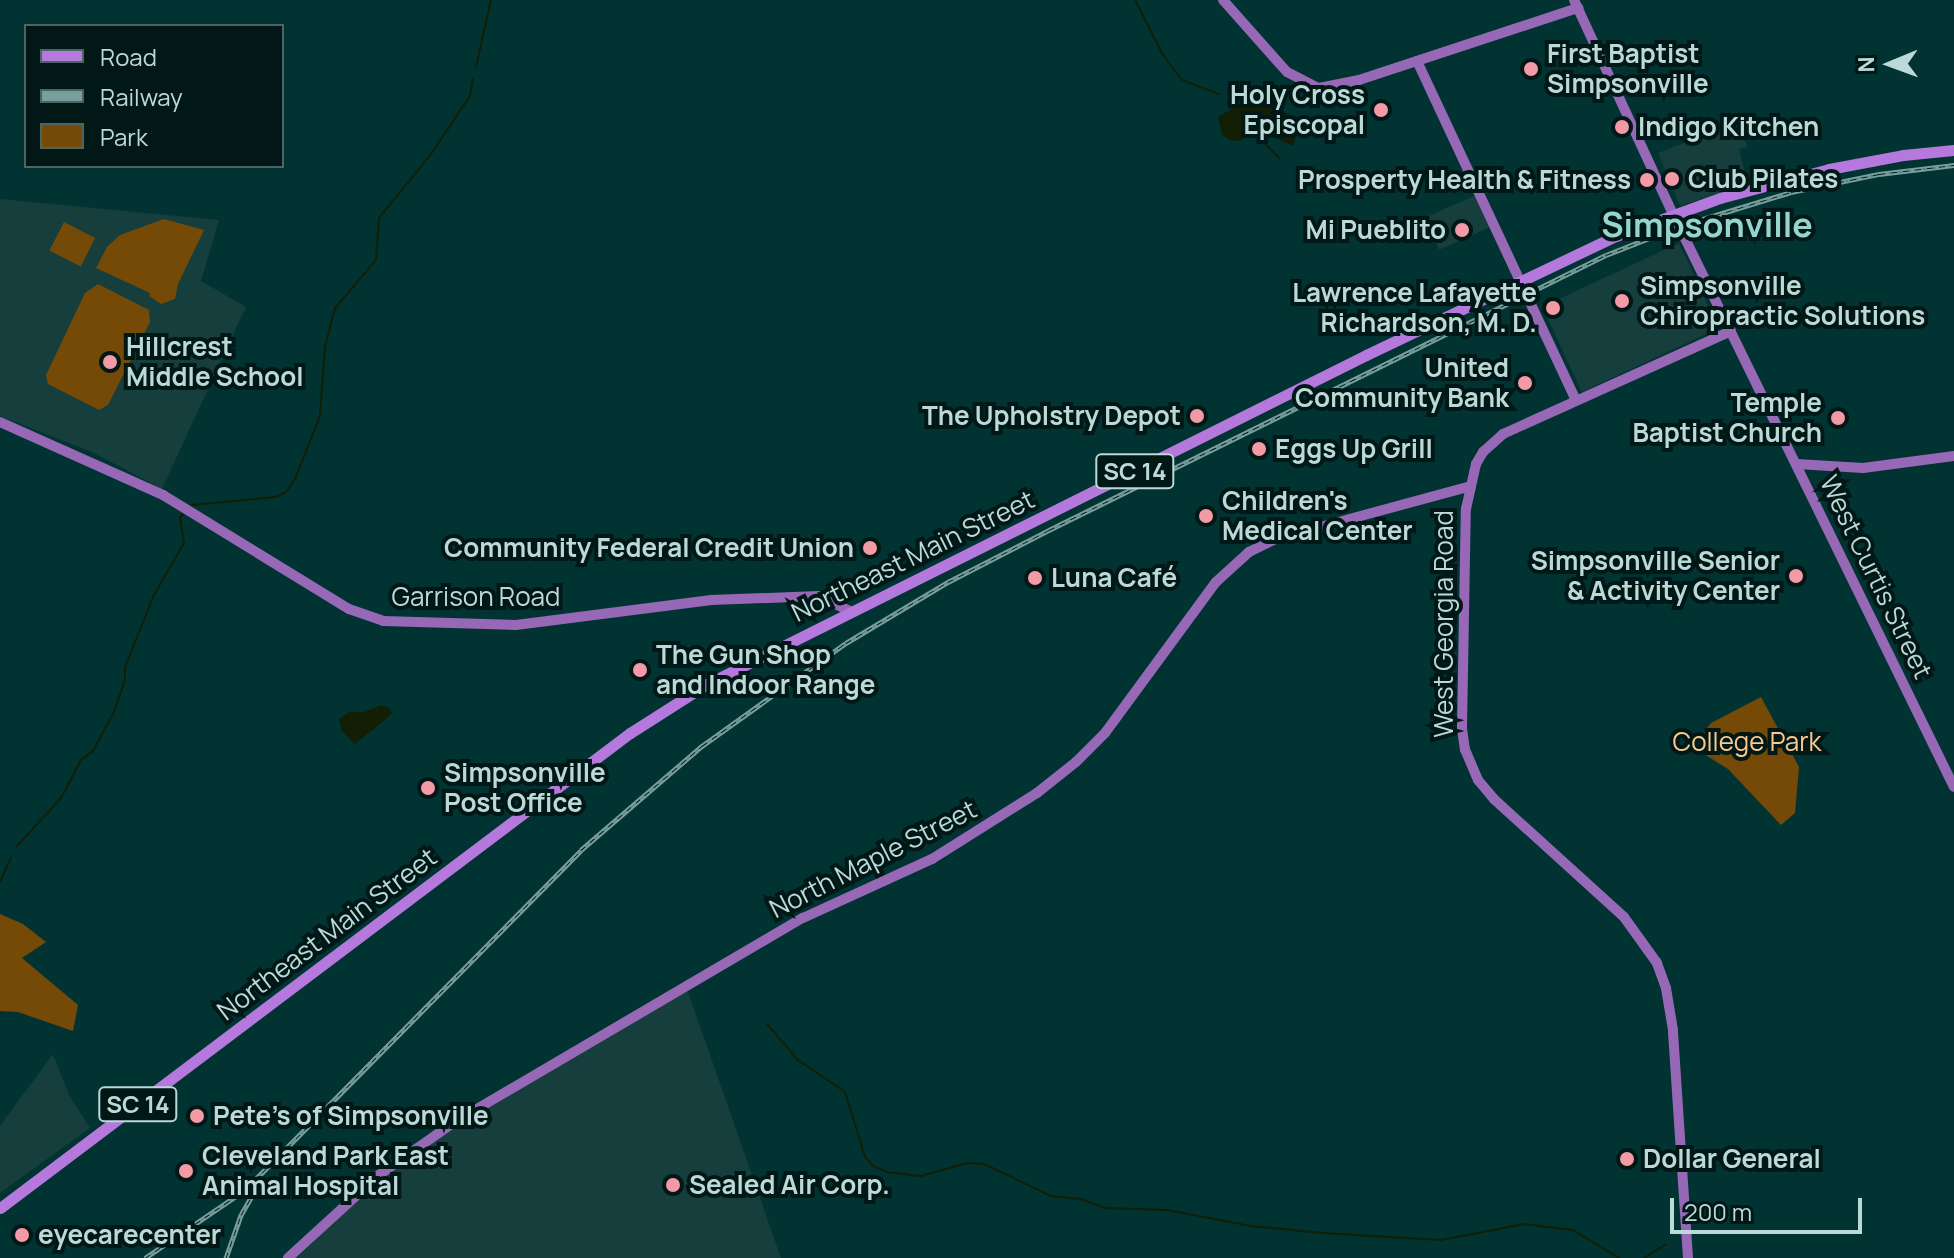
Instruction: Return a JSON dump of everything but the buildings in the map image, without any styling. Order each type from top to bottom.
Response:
[{"type":"main road","name":"SC 14","points":[[1673,214],[1844,166],[1954,150]]},
{"type":"main road","name":"Northeast Main Street","points":[[0,1208],[630,733],[707,684],[1522,279],[1673,214]]},
{"type":"street","points":[[1223,0],[1287,72],[1312,86],[1336,86],[1417,61],[1576,4]]},
{"type":"street","name":"West Curtis Street","points":[[1576,4],[1673,214],[1954,787]]},
{"type":"street","points":[[1417,61],[1522,279],[1576,400]]},
{"type":"street","points":[[1468,487],[1476,464],[1495,440],[1731,331]]},
{"type":"street","name":"Garrison Road","points":[[0,422],[163,495],[349,609],[383,621],[516,625],[711,600],[819,596],[852,612]]},
{"type":"street","points":[[1797,464],[1863,468],[1954,456]]},
{"type":"street","name":"North Maple Street","points":[[288,1258],[379,1175],[465,1115],[803,918],[932,859],[1037,793],[1076,762],[1105,733],[1216,582],[1249,552],[1276,539],[1468,487]]},
{"type":"street","name":"West Georgia Road","points":[[1468,487],[1462,707],[1465,750],[1478,780],[1494,799],[1624,917],[1643,939],[1657,963],[1668,995],[1673,1030],[1688,1258]]},
{"type":"shaded area","points":[[1253,96],[1290,115],[1298,129],[1293,146],[1258,130],[1239,141],[1229,140],[1222,134],[1218,117]]},
{"type":"shaded area","points":[[1740,121],[1747,147],[1739,149],[1748,184],[1680,206],[1658,153]]},
{"type":"shaded area","points":[[1476,195],[1490,227],[1439,250],[1425,218]]},
{"type":"shaded area","name":"Hillcrest Middle School","points":[[0,199],[219,220],[201,281],[246,307],[162,489],[92,452],[0,416]]},
{"type":"shaded area","points":[[1679,243],[1719,328],[1582,392],[1542,307]]},
{"type":"shaded area","points":[[381,705],[390,708],[392,714],[355,744],[341,730],[339,719],[349,712],[364,712]]},
{"type":"shaded area","points":[[687,989],[781,1258],[297,1258],[399,1158]]},
{"type":"shaded area","points":[[53,1054],[69,1095],[90,1128],[0,1193],[0,1126]]},
{"type":"green space","points":[[164,219],[204,230],[178,284],[175,299],[161,304],[149,296],[150,293],[96,268],[107,247],[120,235]]},
{"type":"green space","points":[[64,222],[95,238],[81,266],[49,251]]},
{"type":"green space","points":[[98,284],[149,310],[150,322],[108,405],[99,410],[48,384],[46,375],[85,293]]},
{"type":"green space","name":"College Park","points":[[1761,697],[1799,767],[1795,813],[1781,825],[1728,769],[1707,756],[1698,740],[1711,723]]},
{"type":"green space","points":[[0,914],[23,924],[46,942],[22,958],[78,1005],[73,1031],[18,1012],[0,1011]]},
{"type":"waterway","points":[[476,67],[491,0]]},
{"type":"waterway","points":[[1135,0],[1163,55],[1182,80],[1219,94]]},
{"type":"waterway","points":[[192,505],[276,497],[286,492],[295,479],[320,416],[325,347],[335,308],[376,260],[379,218],[431,154],[470,96],[473,78]]},
{"type":"waterway","points":[[1227,102],[1232,108]]},
{"type":"waterway","points":[[1255,133],[1279,158]]},
{"type":"waterway","points":[[17,846],[61,798],[81,760],[93,751],[114,712],[125,680],[125,667],[154,595],[184,543],[180,518],[184,513]]},
{"type":"waterway","points":[[0,882],[11,857]]},
{"type":"waterway","points":[[767,1024],[798,1060],[845,1092],[865,1157],[873,1166],[887,1172],[921,1176],[967,1163],[984,1164],[1051,1196],[1081,1199],[1105,1208],[1167,1210],[1251,1226],[1322,1233],[1441,1240],[1524,1224],[1573,1230],[1619,1258]]},
{"type":"waterway","points":[[1644,1258],[1666,1244]]},
{"type":"railway","points":[[145,1258],[245,1190],[581,850],[702,746],[846,643],[948,582],[1049,530],[1606,255],[1680,226],[1791,192],[1879,174],[1954,165]]},
{"type":"railway","points":[[226,1258],[241,1215],[258,1186]]},
{"type":"place","name":"First Baptist Simpsonville","points":[[1531,69]]},
{"type":"place","name":"Holy Cross Episcopal","points":[[1381,110]]},
{"type":"place","name":"Indigo Kitchen","points":[[1622,127]]},
{"type":"place","name":"Club Pilates","points":[[1672,179]]},
{"type":"place","name":"Prosperty Health & Fitness","points":[[1647,180]]},
{"type":"place","name":"Mi Pueblito","points":[[1462,230]]},
{"type":"place","name":"Simpsonville Chiropractic Solutions","points":[[1622,301]]},
{"type":"place","name":"Lawrence Lafayette Richardson, M. D.","points":[[1553,308]]},
{"type":"place","name":"Hillcrest Middle School","points":[[110,362]]},
{"type":"place","name":"United Community Bank","points":[[1525,383]]},
{"type":"place","name":"The Upholstry Depot","points":[[1197,416]]},
{"type":"place","name":"Temple Baptist Church","points":[[1838,418]]},
{"type":"place","name":"Eggs Up Grill","points":[[1259,449]]},
{"type":"place","name":"Children's Medical Center","points":[[1206,516]]},
{"type":"place","name":"Community Federal Credit Union","points":[[870,548]]},
{"type":"place","name":"Simpsonville Senior & Activity Center","points":[[1796,576]]},
{"type":"place","name":"Luna Café","points":[[1035,578]]},
{"type":"place","name":"The Gun Shop and Indoor Range","points":[[640,670]]},
{"type":"place","name":"Simpsonville Post Office","points":[[428,788]]},
{"type":"place","name":"Pete's of Simpsonville","points":[[197,1116]]},
{"type":"place","name":"Dollar General","points":[[1627,1159]]},
{"type":"place","name":"Cleveland Park East Animal Hospital","points":[[186,1171]]},
{"type":"place","name":"Sealed Air Corp.","points":[[673,1185]]},
{"type":"place","name":"eyecarecenter","points":[[22,1235]]},
{"type":"district","name":"Simpsonville","points":[[1707,225]]}]
